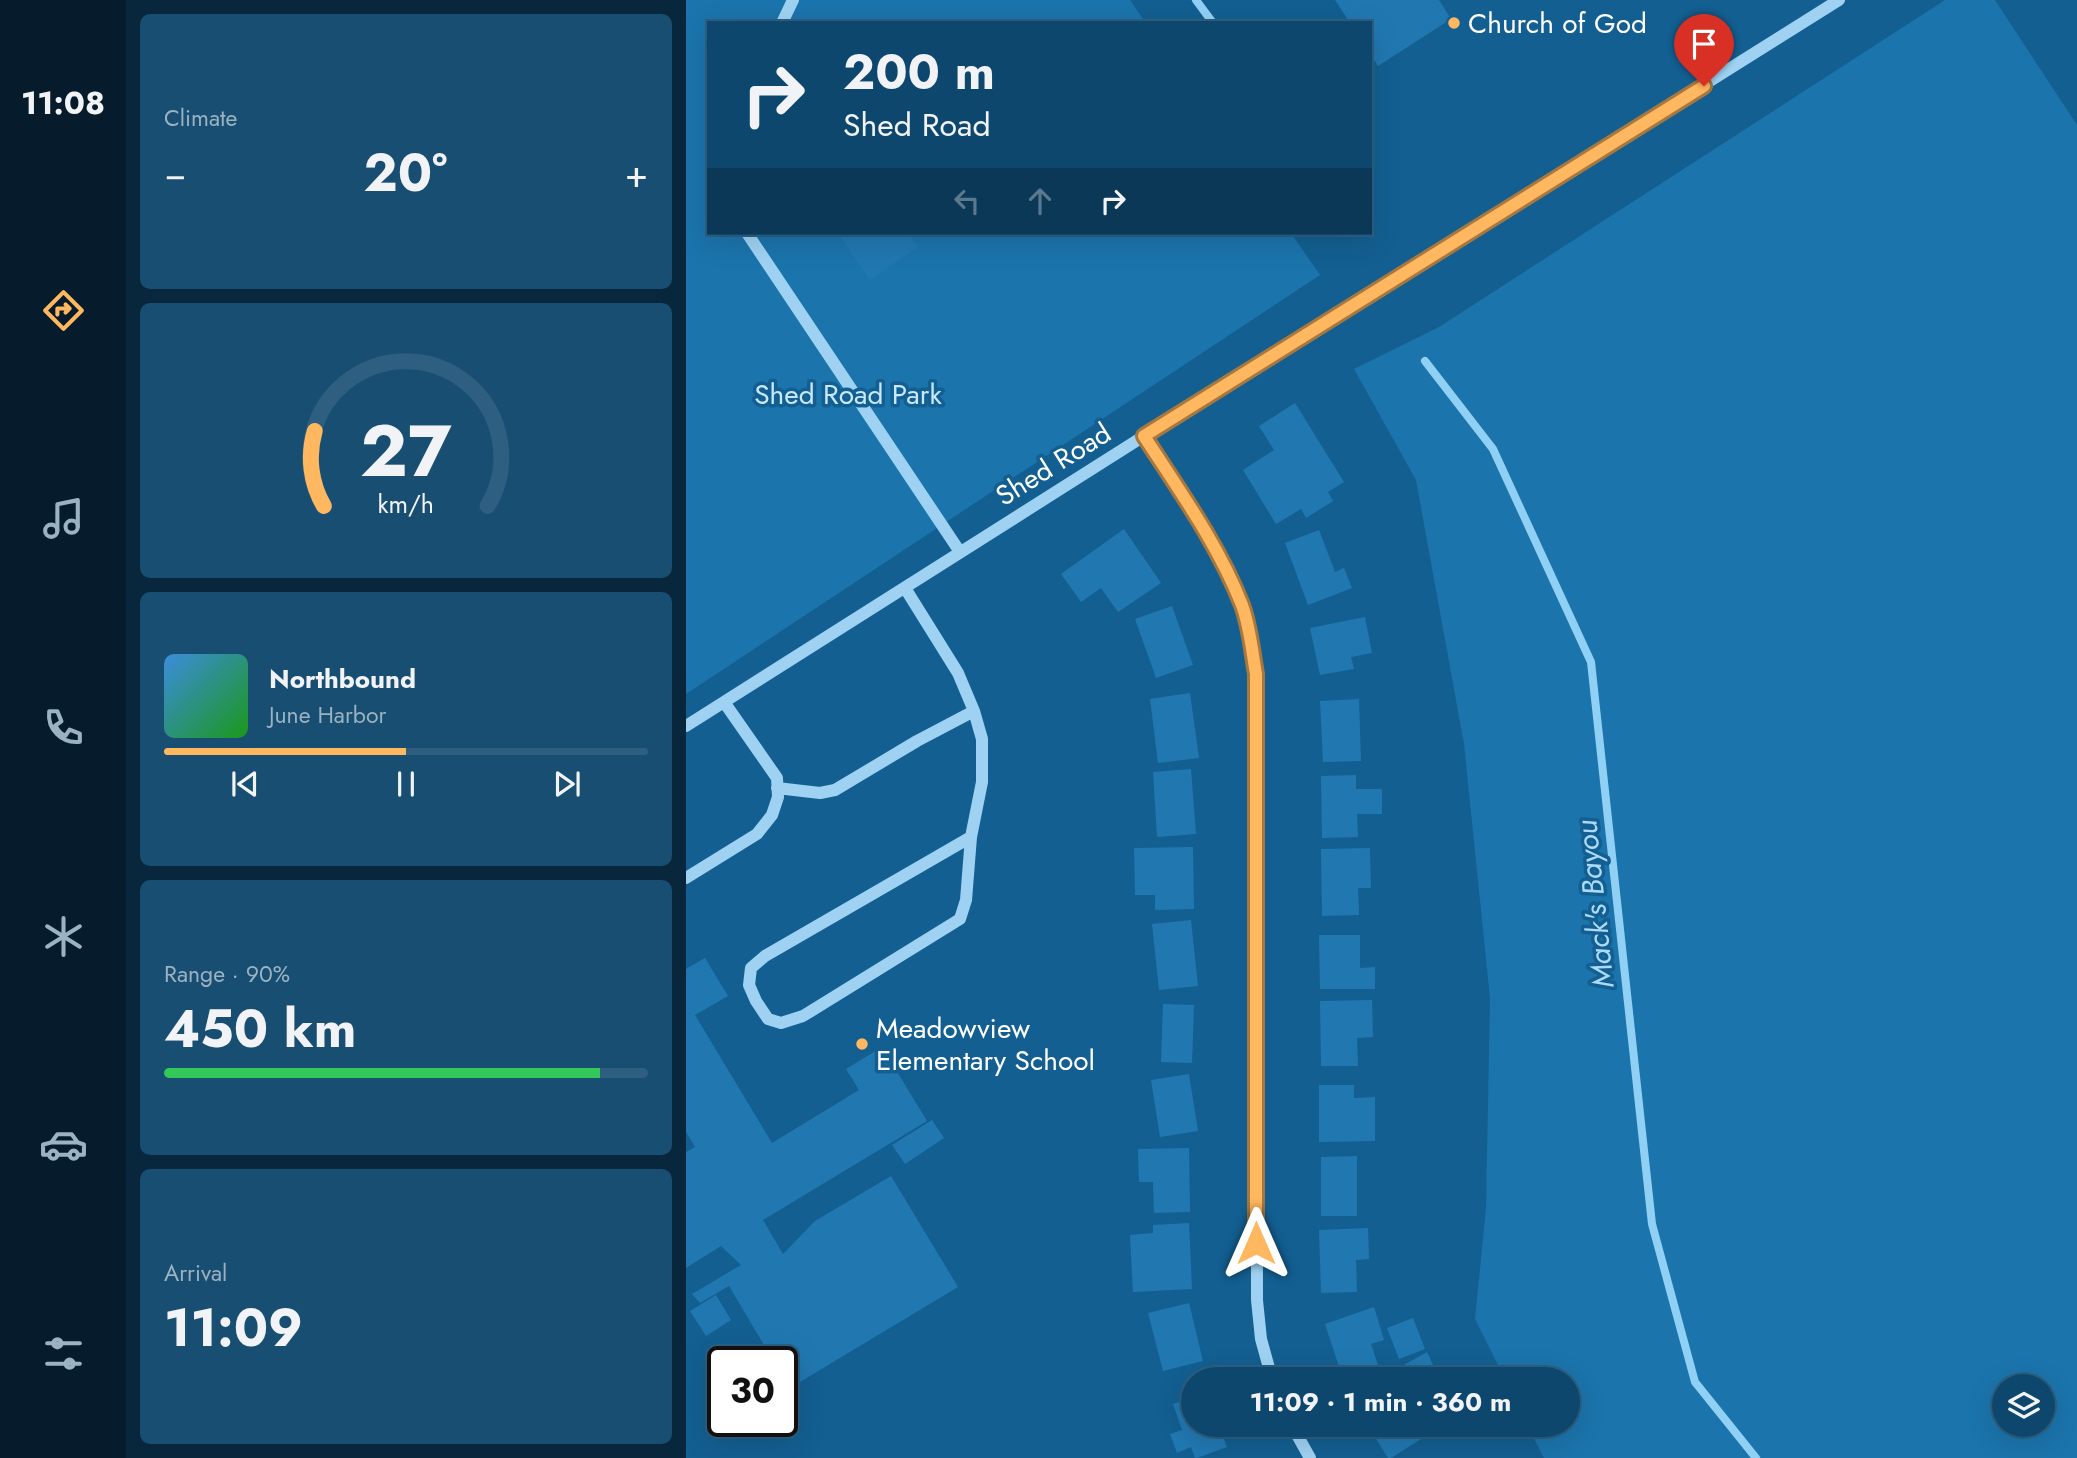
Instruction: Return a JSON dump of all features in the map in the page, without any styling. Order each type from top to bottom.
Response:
[{"type":"street","points":[[783,21],[793,0]]},
{"type":"street","name":"Shed Road","points":[[686,726],[1839,0]]},
{"type":"street","points":[[748,235],[960,552]]},
{"type":"street","points":[[1144,436],[1220,556],[1242,607],[1250,634],[1256,674],[1257,1300],[1261,1339],[1269,1367]]},
{"type":"street","points":[[905,588],[958,673],[982,739],[982,782],[971,837],[966,900],[960,919],[803,1016],[781,1023],[768,1019],[749,985],[751,968],[765,956],[971,837]]},
{"type":"street","points":[[686,878],[757,834],[772,815],[778,797],[777,778],[724,702]]},
{"type":"street","points":[[778,788],[820,793],[835,790],[917,741],[974,712]]},
{"type":"street","points":[[1298,1437],[1310,1458]]},
{"type":"green space","name":"Shed Road Park","points":[[686,0],[1130,0],[1145,21],[707,21],[707,235],[1292,235],[1320,275],[686,694]]},
{"type":"green space","points":[[1945,0],[1995,0],[2077,125],[2077,1458],[1544,1458],[1533,1437],[1580,1437],[1580,1367],[1499,1367],[1475,1319],[1486,1208],[1490,998],[1464,744],[1416,480],[1354,369],[1439,327]]},
{"type":"building","points":[[1335,0],[1439,0],[1451,19],[1378,66],[1372,57],[1372,21],[1349,21]]},
{"type":"building","points":[[839,235],[909,235],[918,247],[870,280]]},
{"type":"building","points":[[1295,403],[1344,482],[1328,492],[1333,501],[1306,518],[1301,509],[1276,524],[1243,470],[1274,450],[1259,426]]},
{"type":"building","points":[[1124,529],[1161,583],[1118,612],[1101,588],[1081,602],[1061,574]]},
{"type":"building","points":[[1319,530],[1335,572],[1344,568],[1352,588],[1308,605],[1285,543]]},
{"type":"building","points":[[1172,606],[1193,665],[1156,678],[1135,619]]},
{"type":"building","points":[[1365,617],[1372,653],[1351,657],[1354,669],[1320,675],[1310,628]]},
{"type":"building","points":[[1190,693],[1199,758],[1158,763],[1150,699]]},
{"type":"building","points":[[1359,699],[1361,761],[1323,762],[1320,701]]},
{"type":"building","points":[[1191,769],[1196,834],[1157,837],[1153,772]]},
{"type":"building","points":[[1356,775],[1356,789],[1382,789],[1382,814],[1357,814],[1358,837],[1322,838],[1321,776]]},
{"type":"building","points":[[1193,847],[1194,909],[1155,910],[1155,895],[1135,895],[1134,848]]},
{"type":"building","points":[[1370,848],[1371,888],[1358,888],[1359,915],[1322,916],[1321,849]]},
{"type":"building","points":[[1191,920],[1198,986],[1159,990],[1152,924]]},
{"type":"building","points":[[1319,935],[1360,935],[1360,968],[1375,967],[1375,989],[1320,989]]},
{"type":"building","points":[[705,958],[728,996],[695,1015],[772,1143],[859,1090],[846,1069],[882,1047],[927,1121],[763,1220],[783,1254],[815,1221],[891,1176],[958,1287],[798,1383],[798,1346],[765,1346],[729,1286],[700,1303],[692,1294],[741,1265],[721,1246],[686,1268],[686,1152],[695,1147],[686,1132],[686,969]]},
{"type":"building","points":[[1372,1000],[1373,1037],[1357,1038],[1358,1066],[1321,1066],[1320,1001]]},
{"type":"building","points":[[1163,1004],[1194,1005],[1192,1063],[1161,1062]]},
{"type":"building","points":[[1189,1074],[1198,1131],[1160,1137],[1151,1080]]},
{"type":"building","points":[[1319,1085],[1354,1085],[1354,1098],[1375,1097],[1375,1141],[1319,1142]]},
{"type":"building","points":[[932,1120],[944,1138],[905,1164],[892,1145]]},
{"type":"building","points":[[1189,1148],[1190,1212],[1154,1213],[1153,1182],[1139,1182],[1138,1149]]},
{"type":"building","points":[[1357,1156],[1357,1216],[1321,1216],[1321,1157]]},
{"type":"building","points":[[1189,1223],[1192,1289],[1133,1292],[1130,1235],[1153,1233],[1153,1225]]},
{"type":"building","points":[[1368,1228],[1369,1259],[1356,1260],[1357,1292],[1321,1293],[1319,1230]]},
{"type":"building","points":[[716,1295],[731,1320],[706,1336],[690,1311]]},
{"type":"building","points":[[1189,1303],[1203,1361],[1163,1371],[1148,1313]]},
{"type":"building","points":[[1374,1307],[1384,1340],[1371,1344],[1379,1367],[1339,1367],[1325,1324]]},
{"type":"building","points":[[1413,1318],[1425,1349],[1399,1359],[1387,1328]]},
{"type":"building","points":[[1427,1352],[1434,1367],[1405,1367],[1404,1365]]},
{"type":"building","points":[[1181,1401],[1181,1427],[1173,1404]]},
{"type":"building","points":[[1181,1430],[1181,1437],[1223,1437],[1227,1447],[1195,1458],[1191,1447],[1177,1453],[1170,1434]]},
{"type":"building","points":[[1375,1437],[1420,1437],[1421,1439],[1388,1458]]},
{"type":"waterway","name":"Mack's Bayou","points":[[1196,0],[1212,21]]},
{"type":"waterway","name":"Mack's Bayou","points":[[1425,361],[1493,449],[1591,662],[1652,1224],[1695,1382],[1756,1458]]},
{"type":"place","name":"Church of God","points":[[1454,23]]},
{"type":"place","name":"Meadowview Elementary School","points":[[862,1044]]},
{"type":"route","points":[[1256,1243],[1256,674],[1250,634],[1242,607],[1220,556],[1144,436],[1704,86]]}]
